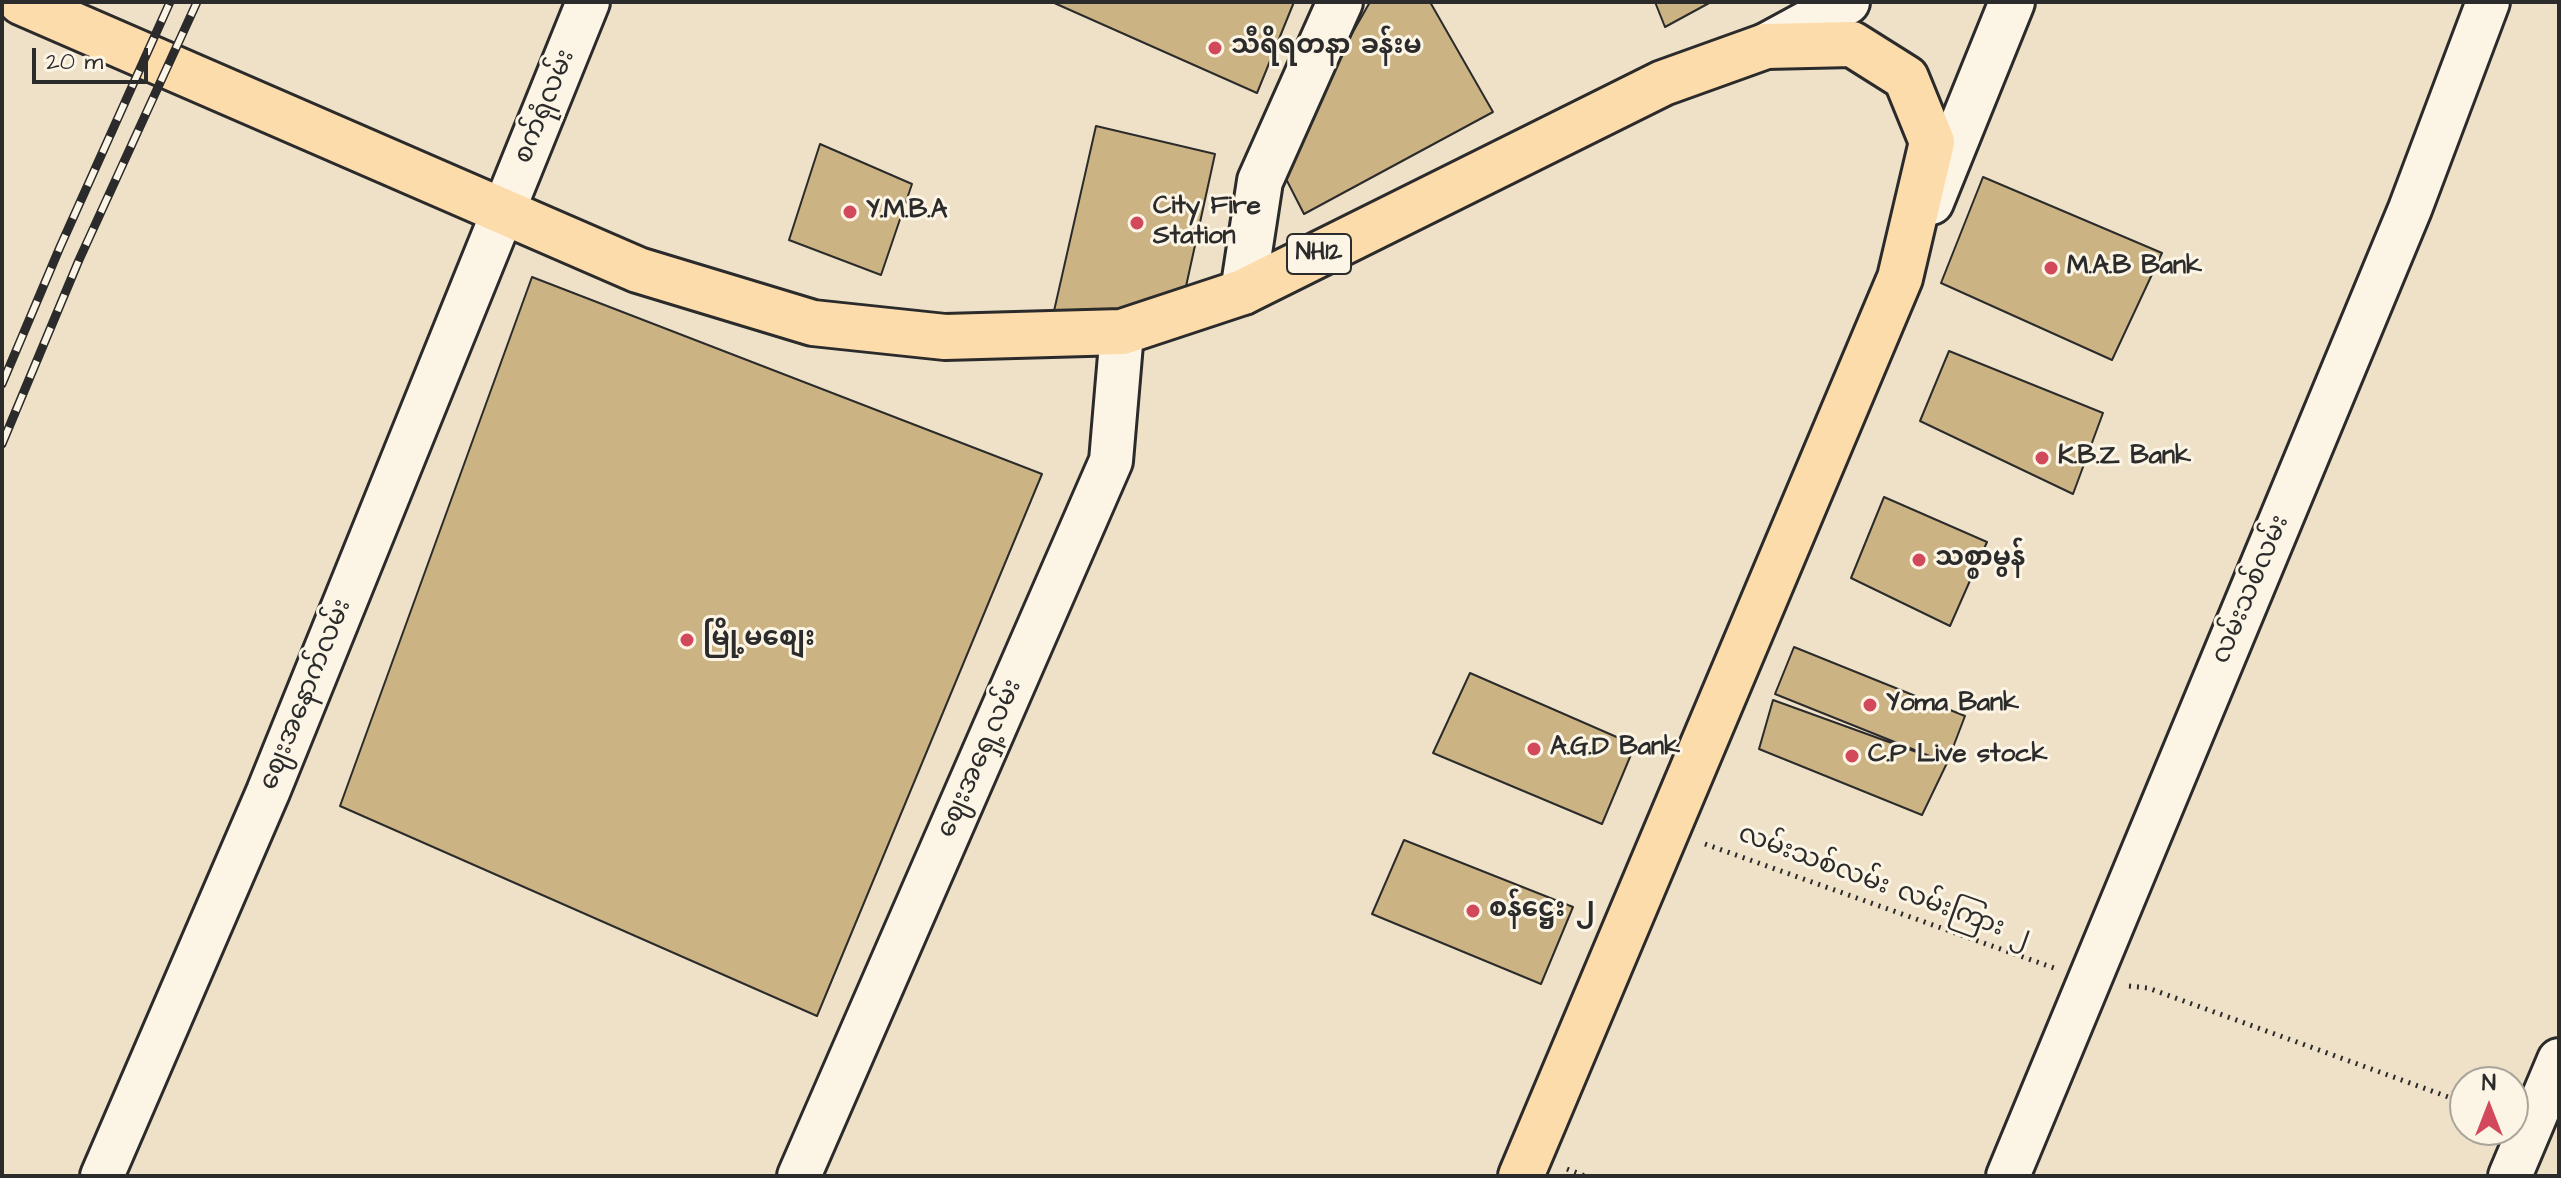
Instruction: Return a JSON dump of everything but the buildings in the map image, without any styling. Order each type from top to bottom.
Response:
[{"type":"highway","name":"NH12","points":[[21,2],[638,270],[813,323],[945,337],[1122,332],[1243,292],[1663,83],[1766,46],[1852,44],[1906,78],[1932,142],[1900,278],[1521,1176]]},
{"type":"main road","points":[[1243,292],[1260,181],[1340,2]]},
{"type":"main road","points":[[1766,46],[1847,2]]},
{"type":"main road","points":[[1900,278],[2012,2]]},
{"type":"street","name":"စက်ရုံလမ်း","points":[[504,211],[588,2]]},
{"type":"street","name":"လမ်းသစ်လမ်း","points":[[2008,1176],[2410,209],[2488,2]]},
{"type":"street","name":"ဈေးအနောက်လမ်း","points":[[102,1176],[274,777],[504,211]]},
{"type":"street","name":"ဈေးအရှေ့လမ်း","points":[[799,1176],[1111,461],[1122,332]]},
{"type":"street","points":[[2510,1176],[2559,1060]]},
{"type":"path","name":"လမ်းသစ်လမ်း လမ်းကြား ၂","points":[[1666,831],[2089,981],[2148,988],[2449,1097]]},
{"type":"railway","points":[[2,384],[170,2]]},
{"type":"railway","points":[[2,444],[79,260],[197,2]]},
{"type":"place","name":"သီရိရတနာ ခန်းမ","points":[[1215,48]]},
{"type":"place","name":"Y.M.B.A","points":[[850,212]]},
{"type":"place","name":"City Fire Station","points":[[1137,223]]},
{"type":"place","name":"M.A.B Bank","points":[[2051,268]]},
{"type":"place","name":"K.B.Z Bank","points":[[2042,458]]},
{"type":"place","name":"သစ္စာမွန်","points":[[1919,560]]},
{"type":"place","name":"မြို့မစျေး","points":[[687,640]]},
{"type":"place","name":"Yoma Bank","points":[[1870,705]]},
{"type":"place","name":"A.G.D Bank","points":[[1534,749]]},
{"type":"place","name":"C.P Live stock","points":[[1852,756]]},
{"type":"place","name":"စန်ဋ္ဌေး ၂","points":[[1473,911]]}]
